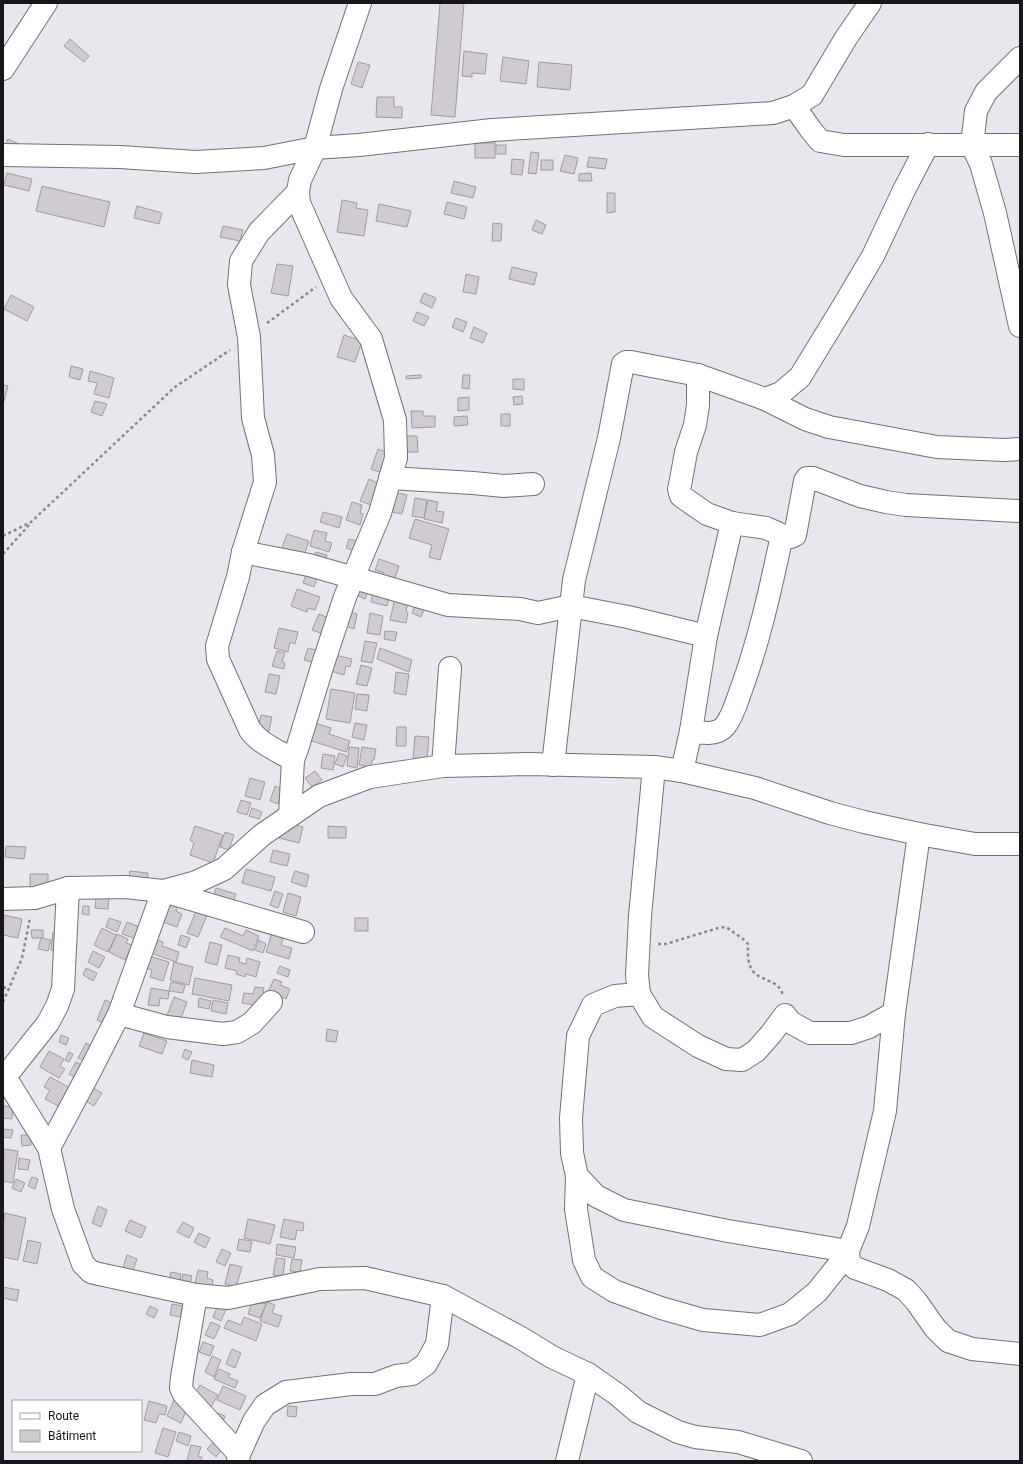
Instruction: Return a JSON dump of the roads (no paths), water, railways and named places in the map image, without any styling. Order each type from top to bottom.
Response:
[{"type":"street","points":[[3,69],[46,3]]},
{"type":"street","points":[[290,815],[293,760],[322,664],[353,578],[380,514],[396,458],[395,420],[371,339],[341,298],[298,203],[300,180],[315,148],[331,89],[360,3]]},
{"type":"street","points":[[3,154],[120,157],[196,162],[264,158],[315,148],[359,145],[492,130],[773,113],[794,106],[812,95],[846,38],[870,3]]},
{"type":"street","points":[[1020,58],[986,92],[976,111],[972,145],[980,164],[995,213],[1020,326]]},
{"type":"street","points":[[794,106],[810,130],[820,141],[844,145],[1020,145]]},
{"type":"street","points":[[765,399],[781,393],[800,376],[873,256],[928,144]]},
{"type":"street","points":[[293,760],[255,736],[250,730],[218,659],[217,646],[238,577],[243,552],[265,482],[263,455],[253,418],[249,337],[239,285],[241,261],[259,232],[298,192]]},
{"type":"street","points":[[553,765],[574,580],[609,438],[623,364],[626,362],[631,362],[698,375],[765,399],[805,419],[829,427],[937,447],[1020,450]]},
{"type":"street","points":[[698,375],[698,405],[695,425],[686,452],[679,490],[681,496],[707,514],[732,522],[766,528],[784,536],[792,537],[795,535],[805,481],[808,478],[813,478],[860,496],[886,502],[906,505],[1020,511]]},
{"type":"street","points":[[390,478],[473,482],[504,486],[533,484]]},
{"type":"street","points":[[682,771],[691,731],[706,636],[732,522]]},
{"type":"street","points":[[691,731],[710,733],[719,730],[725,727],[734,710],[761,631],[781,540],[784,536]]},
{"type":"street","points":[[243,552],[309,565],[448,605],[520,609],[538,613],[571,606],[628,617],[706,636]]},
{"type":"street","points":[[443,766],[450,668]]},
{"type":"street","points":[[163,891],[196,882],[224,869],[262,835],[319,796],[370,777],[443,766],[553,765],[654,767],[682,771],[755,788],[851,818],[919,834],[975,844],[1020,844]]},
{"type":"street","points":[[654,767],[640,916],[637,975],[639,994],[652,1017],[698,1046],[726,1059],[742,1060],[756,1051],[785,1015],[790,1022],[810,1033],[851,1033],[869,1027],[894,1013]]},
{"type":"street","points":[[639,994],[615,996],[593,1006],[578,1036],[571,1118],[572,1153],[577,1176],[576,1209],[584,1260],[592,1277],[614,1291],[661,1308],[703,1320],[760,1326],[790,1314],[817,1292],[837,1267],[848,1251],[859,1220],[885,1111],[894,1013],[919,834]]},
{"type":"street","points":[[3,899],[35,898],[68,888],[125,887],[163,891],[303,932]]},
{"type":"street","points":[[68,888],[63,989],[57,1006],[48,1023],[4,1076],[49,1148],[63,1210],[83,1264],[91,1272],[196,1294],[228,1298],[320,1279],[365,1278],[443,1296],[521,1338],[552,1357],[588,1374],[618,1395],[638,1412],[678,1432],[695,1437],[738,1442],[801,1461]]},
{"type":"street","points":[[49,1148],[119,1014],[163,891]]},
{"type":"street","points":[[119,1014],[168,1027],[223,1034],[237,1032],[252,1023],[272,1002]]},
{"type":"street","points":[[577,1176],[596,1196],[624,1210],[728,1231],[848,1251]]},
{"type":"street","points":[[848,1251],[850,1262],[855,1268],[888,1280],[906,1290],[916,1301],[935,1328],[948,1340],[972,1349],[1020,1354]]},
{"type":"street","points":[[196,1294],[181,1388],[184,1394],[238,1457],[254,1420],[265,1405],[286,1392],[352,1384],[375,1384],[396,1376],[412,1374],[426,1364],[437,1344],[443,1296]]},
{"type":"street","points":[[567,1461],[588,1374]]}]
